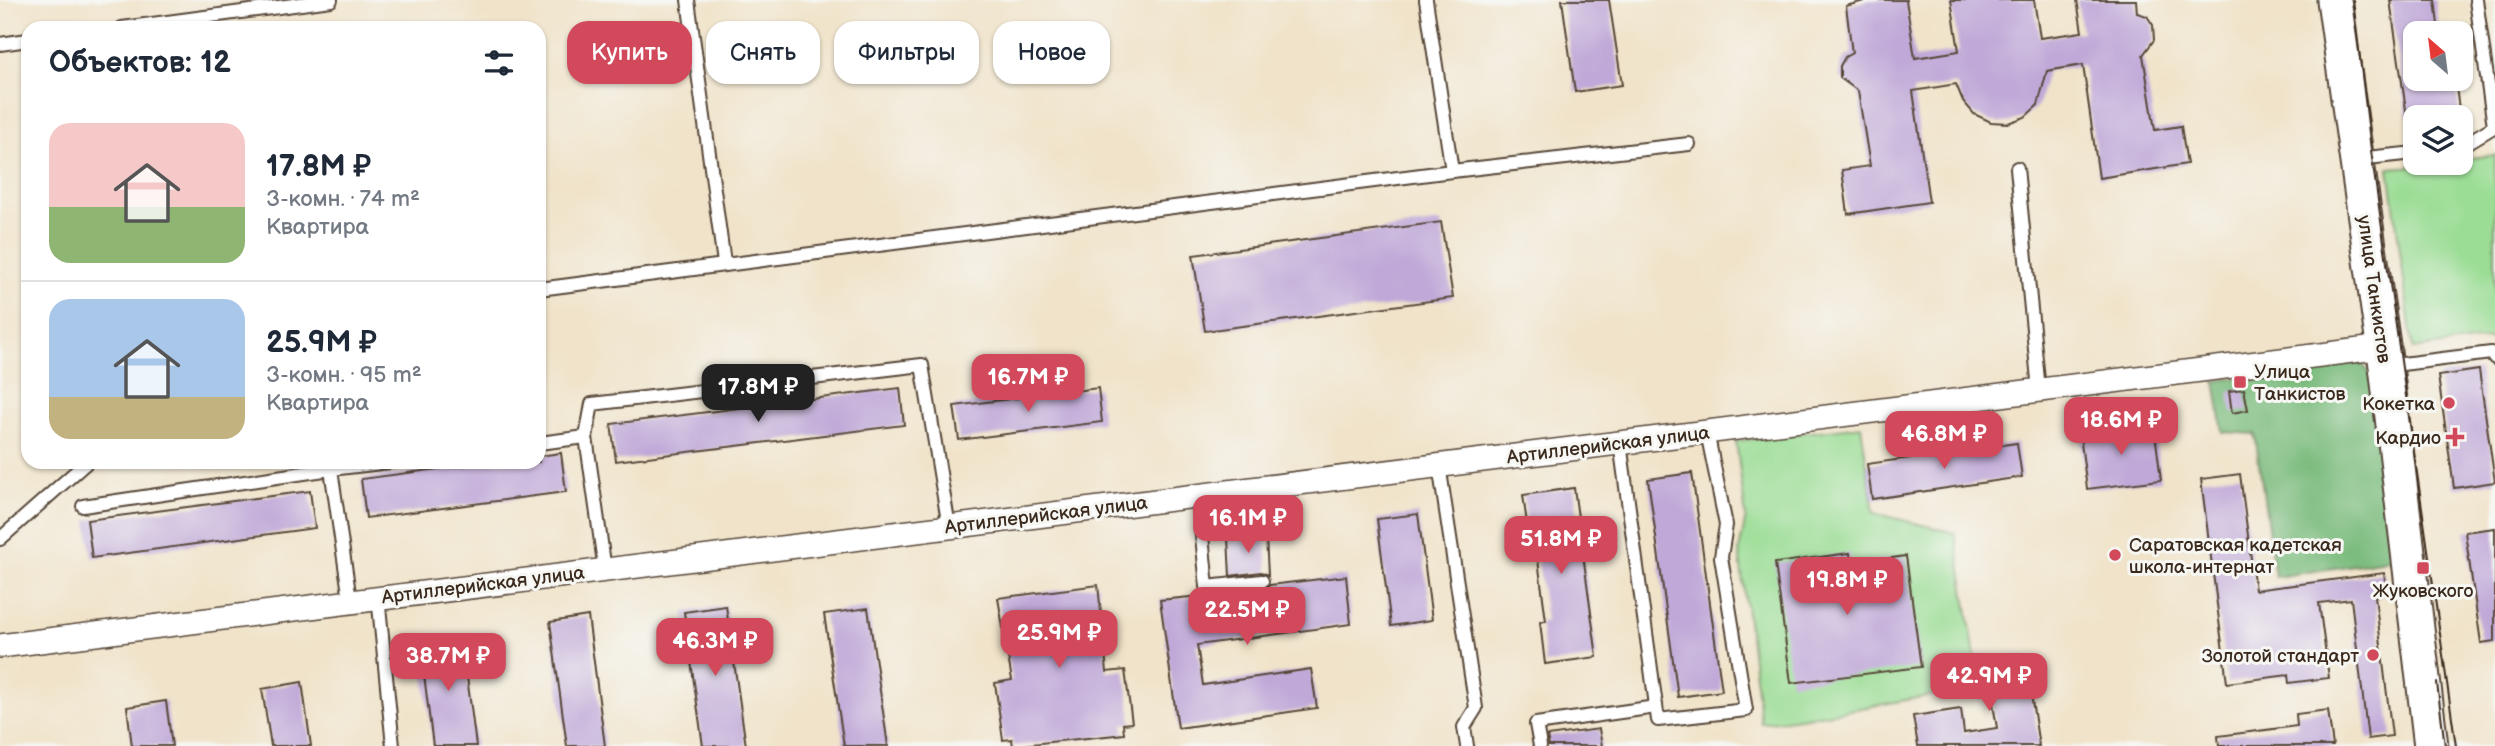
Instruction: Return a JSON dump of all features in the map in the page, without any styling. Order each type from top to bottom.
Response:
[{"type":"main road","name":"улица Танкистов","points":[[2334,0],[2385,356],[2431,746]]},
{"type":"street","name":"Артиллерийская улица","points":[[0,646],[378,596],[605,570],[2039,390],[2385,356]]},
{"type":"lane","points":[[174,21],[331,0]]},
{"type":"lane","points":[[688,0],[724,263]]},
{"type":"lane","points":[[1426,0],[1452,171]]},
{"type":"lane","points":[[2473,139],[2495,126],[2476,0]]},
{"type":"lane","points":[[0,44],[21,41]]},
{"type":"lane","points":[[546,288],[1452,171],[1689,144]]},
{"type":"lane","points":[[2357,159],[2403,154]]},
{"type":"lane","points":[[2017,168],[2039,390]]},
{"type":"lane","points":[[2385,356],[2491,353],[2495,358]]},
{"type":"lane","points":[[605,570],[586,437],[592,404],[922,365],[949,527]]},
{"type":"lane","points":[[1620,443],[1658,720],[1746,710],[1721,557],[1726,525],[1707,432]]},
{"type":"lane","points":[[546,442],[586,437]]},
{"type":"lane","points":[[1439,465],[1476,708],[1464,727],[1467,746]]},
{"type":"lane","points":[[0,539],[79,469]]},
{"type":"lane","points":[[83,506],[331,469],[351,600]]},
{"type":"lane","points":[[1198,495],[1207,587],[1262,581]]},
{"type":"lane","points":[[378,596],[393,746]]},
{"type":"lane","points":[[1540,746],[1536,724],[1656,707]]},
{"type":"green space","points":[[2495,155],[2495,338],[2413,349],[2389,168],[2403,167],[2403,175],[2473,175],[2473,158]]},
{"type":"green space","points":[[2351,362],[2361,363],[2372,375],[2394,559],[2275,577],[2255,434],[2223,432],[2215,381]]},
{"type":"green space","points":[[1861,426],[1874,513],[1955,533],[1980,687],[1761,723],[1739,551],[1746,517],[1736,441]]},
{"type":"building","points":[[1562,0],[1609,0],[1622,85],[1575,92]]},
{"type":"building","points":[[1868,0],[1906,0],[1915,58],[1959,51],[1951,0],[2034,0],[2040,38],[2082,32],[2077,0],[2136,0],[2137,13],[2147,16],[2153,25],[2154,40],[2143,55],[2155,130],[2181,126],[2187,164],[2099,178],[2083,65],[2047,71],[2038,105],[2025,117],[2008,123],[1991,122],[1974,114],[1963,101],[1956,84],[1913,91],[1929,202],[1848,214],[1842,170],[1870,166],[1858,91],[1840,78],[1840,66],[1845,57],[1852,53],[1846,6]]},
{"type":"building","points":[[2390,0],[2435,0],[2438,21],[2403,21],[2403,89]]},
{"type":"building","points":[[2403,91],[2457,91],[2458,105],[2405,105]]},
{"type":"building","points":[[1441,222],[1453,298],[1205,331],[1193,255]]},
{"type":"building","points":[[2479,370],[2495,482],[2454,488],[2438,376]]},
{"type":"building","points":[[900,388],[904,425],[616,461],[611,424]]},
{"type":"building","points":[[1098,388],[1102,422],[959,440],[954,406]]},
{"type":"building","points":[[2244,389],[2248,410],[2232,413],[2229,391]]},
{"type":"building","points":[[2154,425],[2161,480],[2087,489],[2080,435]]},
{"type":"building","points":[[2017,443],[2022,477],[1872,499],[1867,464]]},
{"type":"building","points":[[561,453],[566,492],[366,518],[361,479],[438,469],[546,469],[546,455]]},
{"type":"building","points":[[1692,473],[1722,691],[1678,697],[1648,479]]},
{"type":"building","points":[[2240,474],[2255,590],[2384,573],[2387,594],[2375,596],[2392,736],[2368,739],[2351,599],[2319,603],[2329,678],[2289,683],[2288,675],[2227,683],[2201,479]]},
{"type":"building","points":[[1574,488],[1597,657],[1545,664],[1540,622],[1546,621],[1535,537],[1529,538],[1523,495]]},
{"type":"building","points":[[310,491],[315,528],[92,558],[87,520]]},
{"type":"building","points":[[1418,514],[1432,620],[1391,626],[1377,519]]},
{"type":"building","points":[[2495,528],[2495,641],[2481,643],[2465,532]]},
{"type":"building","points":[[1266,536],[1268,575],[1261,572],[1230,576],[1228,538]]},
{"type":"building","points":[[1850,553],[1851,564],[1906,556],[1921,667],[1791,683],[1775,563]]},
{"type":"building","points":[[1346,576],[1351,624],[1197,645],[1203,685],[1311,669],[1317,708],[1178,728],[1160,600],[1263,590],[1270,585]]},
{"type":"building","points":[[1098,585],[1107,672],[1125,670],[1132,723],[1123,724],[1124,734],[1013,746],[1012,739],[1003,740],[995,683],[1012,680],[998,598]]},
{"type":"building","points":[[726,606],[746,746],[703,746],[684,612]]},
{"type":"building","points":[[868,608],[888,746],[844,746],[824,614]]},
{"type":"building","points":[[588,616],[605,746],[567,746],[550,622]]},
{"type":"building","points":[[462,638],[476,746],[433,746],[420,643]]},
{"type":"building","points":[[2025,655],[2039,746],[1918,746],[1913,716],[1961,709],[1964,733],[1997,728],[1986,661]]},
{"type":"building","points":[[302,682],[311,746],[271,746],[262,689]]},
{"type":"building","points":[[166,701],[172,746],[132,746],[127,707]]},
{"type":"building","points":[[2328,710],[2333,746],[2219,746],[2218,736],[2297,726],[2296,714]]},
{"type":"building","points":[[1599,729],[1602,746],[1549,746],[1547,736]]},
{"type":"tram line","points":[[2353,0],[2372,158],[2456,746]]},
{"type":"tram line","points":[[2437,683],[2445,746]]},
{"type":"place","name":"Улица Танкистов","points":[[2240,382]]},
{"type":"place","name":"Кокетка","points":[[2449,403]]},
{"type":"place","name":"Кардио","points":[[2455,437]]},
{"type":"place","name":"Саратовская кадетская школа-интернат","points":[[2115,555]]},
{"type":"place","name":"Жуковского","points":[[2423,568]]},
{"type":"place","name":"Золотой стандарт","points":[[2373,655]]}]
